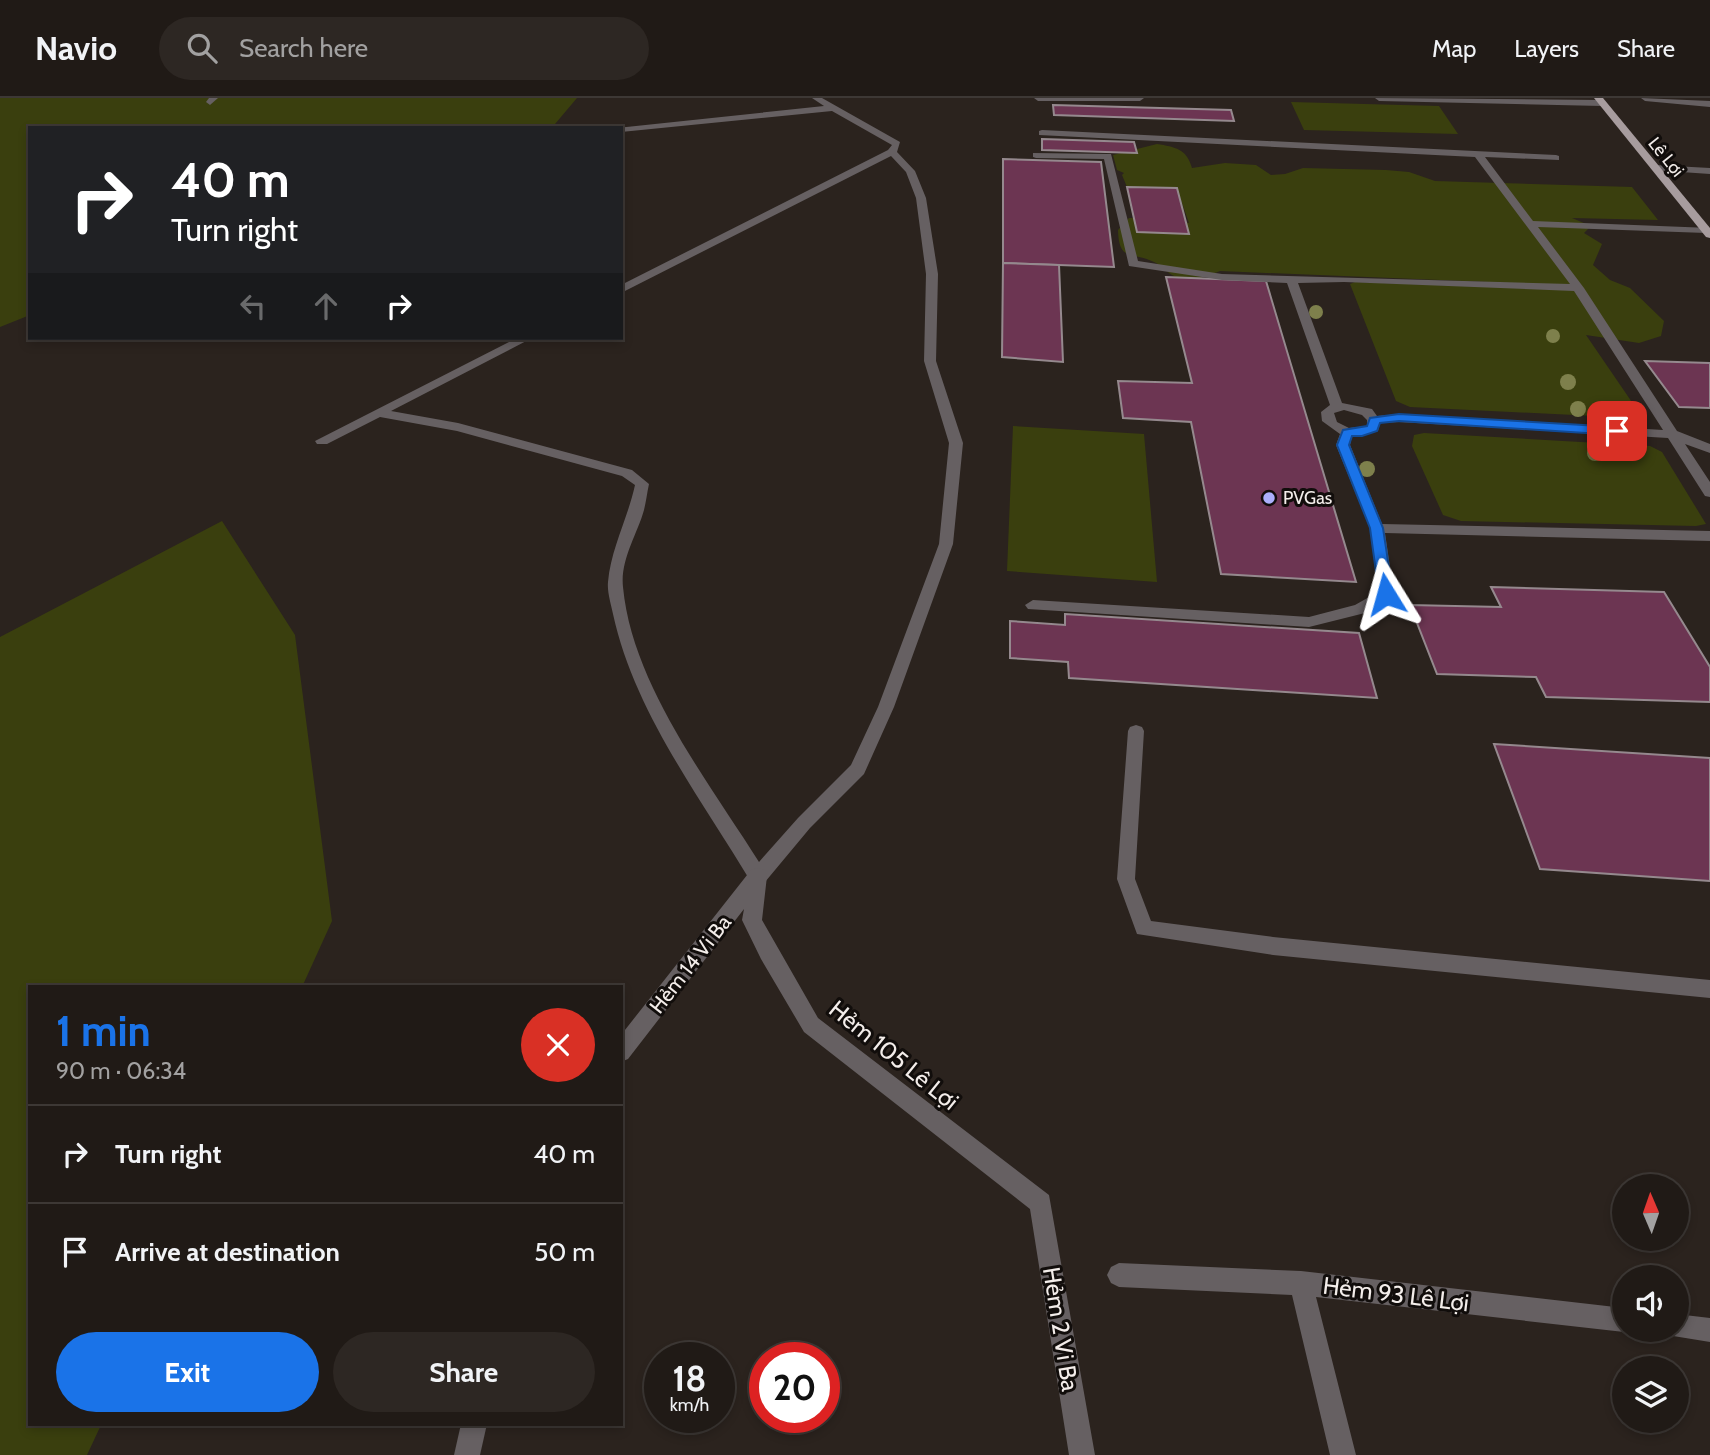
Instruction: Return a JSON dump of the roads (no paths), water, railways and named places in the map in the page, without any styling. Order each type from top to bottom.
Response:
[{"type":"main road","name":"Lê Lợi","points":[[1600,101],[1708,233]]},
{"type":"street","points":[[816,98],[835,108]]},
{"type":"street","points":[[1038,98],[1140,98]]},
{"type":"street","points":[[1379,98],[1600,101]]},
{"type":"street","points":[[1645,98],[1710,104]]},
{"type":"street","points":[[623,129],[835,108]]},
{"type":"street","name":"Hẻm 14 Vi Ba","points":[[623,1049],[758,876],[804,823],[858,769],[886,707],[946,544],[956,443],[930,361],[932,274],[921,198],[910,171],[892,152],[897,144],[835,108]]},
{"type":"street","points":[[1042,133],[1556,158]]},
{"type":"street","points":[[623,289],[892,152]]},
{"type":"street","points":[[1478,154],[1578,288],[1710,493]]},
{"type":"street","points":[[1036,155],[1108,156],[1133,264],[1222,277],[1578,288]]},
{"type":"street","points":[[1655,168],[1710,171]]},
{"type":"street","points":[[1530,224],[1708,233]]},
{"type":"street","points":[[1290,280],[1337,407]]},
{"type":"street","points":[[322,441],[522,340]]},
{"type":"street","points":[[1374,420],[1373,428],[1368,431],[1347,432],[1328,421],[1327,412],[1337,407],[1360,409],[1374,420],[1399,418],[1672,434],[1710,449]]},
{"type":"street","points":[[379,412],[458,427],[627,473],[642,484],[637,510],[622,548],[615,585],[629,650],[650,701],[758,876]]},
{"type":"street","points":[[1033,605],[1308,622],[1360,609],[1386,594],[1377,528],[1343,445],[1347,432]]},
{"type":"street","points":[[1377,528],[1710,536]]},
{"type":"street","points":[[1136,731],[1126,879],[1144,928],[1273,946],[1710,989]]},
{"type":"street","name":"Hẻm 105 Lê Lợi","points":[[758,876],[752,920],[768,953],[811,1025],[1041,1203]]},
{"type":"street","name":"Hẻm 2 Vi Ba","points":[[1041,1203],[1082,1455]]},
{"type":"street","points":[[1119,1275],[1301,1283]]},
{"type":"street","name":"Hẻm 93 Lê Lợi","points":[[1343,1455],[1301,1283],[1612,1319]]},
{"type":"street","points":[[1689,1328],[1710,1330]]},
{"type":"street","points":[[467,1455],[474,1426]]},
{"type":"place","name":"PVGas","points":[[1269,498]]}]
